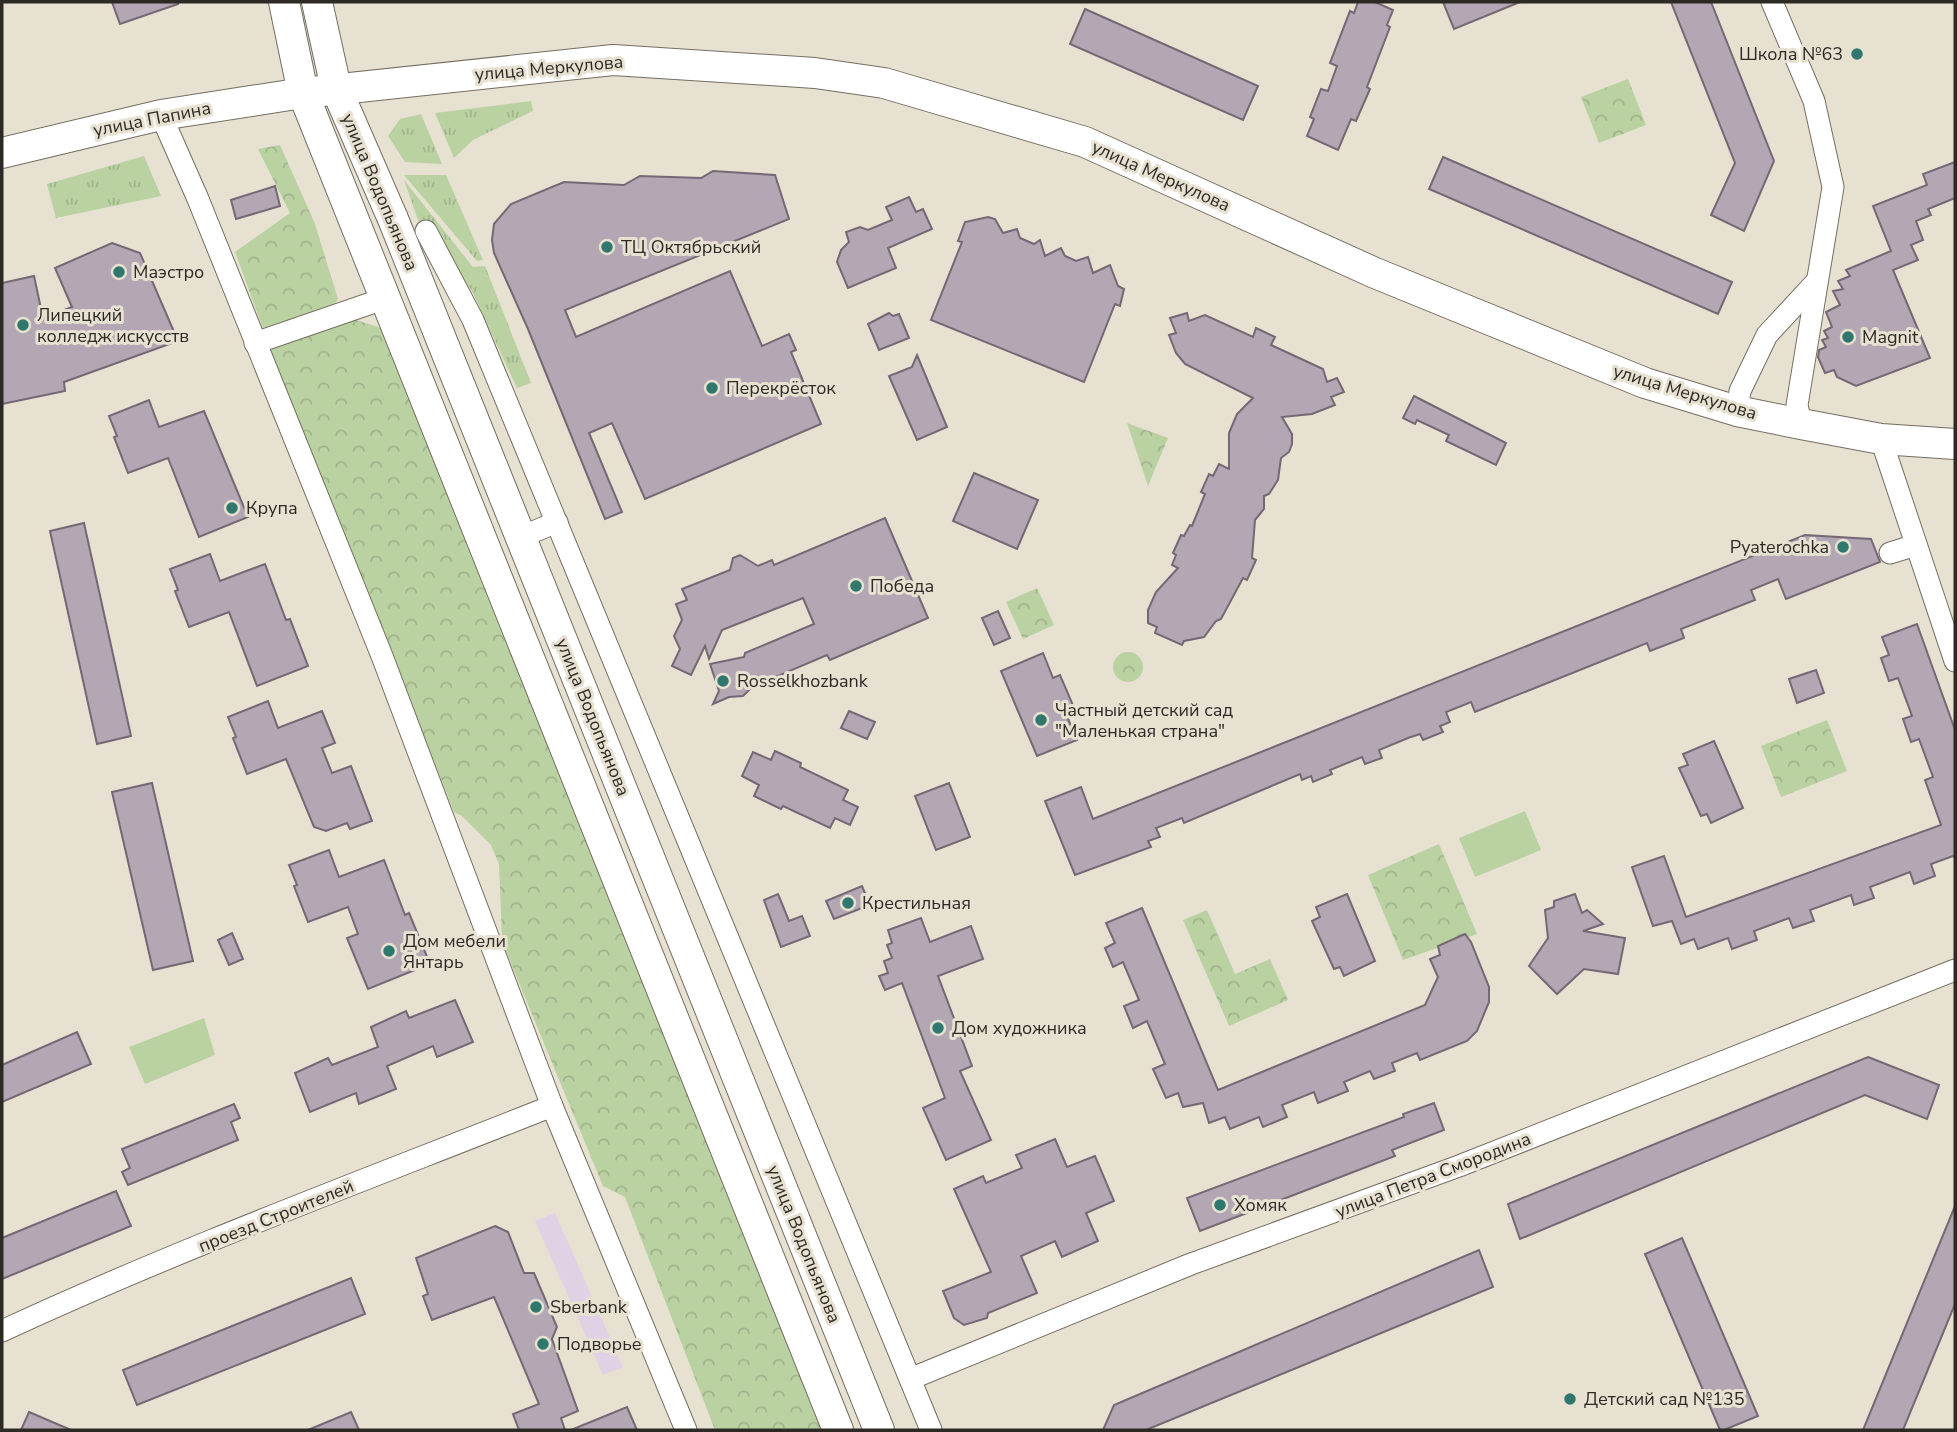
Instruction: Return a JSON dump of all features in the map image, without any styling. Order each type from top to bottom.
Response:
[{"type":"main road","name":"улица Водопьянова","points":[[284,2],[303,93],[838,1430]]},
{"type":"main road","name":"улица Водопьянова","points":[[317,2],[336,89],[393,219],[879,1430]]},
{"type":"main road","name":"улица Меркулова","points":[[303,93],[613,60],[815,73],[884,83],[1085,142],[1415,290],[1623,376],[1737,411],[1801,424],[1881,439],[1955,443]]},
{"type":"main road","name":"улица Папина","points":[[2,153],[161,115],[303,93]]},
{"type":"street","points":[[1772,2],[1814,101],[1833,187],[1797,405],[1801,424]]},
{"type":"street","points":[[161,115],[198,199],[382,656],[552,1106],[686,1430]]},
{"type":"street","points":[[426,231],[473,320],[931,1430]]},
{"type":"street","points":[[1737,411],[1740,391],[1767,335],[1817,281]]},
{"type":"street","points":[[255,343],[386,298]]},
{"type":"street","points":[[1881,439],[1955,661]]},
{"type":"street","points":[[521,537],[558,522]]},
{"type":"street","points":[[1890,553],[1916,545]]},
{"type":"street","name":"улица Петра Смородина","points":[[909,1379],[1191,1264],[1459,1166],[1955,970]]},
{"type":"street","name":"проезд Строителей","points":[[2,1331],[70,1299],[552,1106]]},
{"type":"shaded area","points":[[555,1213],[623,1367],[603,1375],[535,1221]]},
{"type":"green space","points":[[1628,79],[1646,125],[1599,143],[1581,97]]},
{"type":"green space","points":[[531,101],[533,111],[473,140],[454,158],[435,113]]},
{"type":"green space","points":[[421,114],[442,164],[405,162],[388,136],[400,119]]},
{"type":"green space","points":[[280,145],[315,224],[338,299],[316,332],[356,320],[381,328],[825,1430],[715,1430],[625,1197],[603,1186],[505,949],[506,943],[502,937],[499,864],[491,845],[462,816],[454,812],[276,364],[235,252],[290,213],[258,149]]},
{"type":"green space","points":[[144,156],[161,196],[56,218],[47,184]]},
{"type":"green space","points":[[404,175],[446,175],[483,260],[477,261]]},
{"type":"green space","points":[[404,180],[473,267],[485,266],[531,383],[517,388],[472,291],[418,220]]},
{"type":"green space","points":[[1127,423],[1168,438],[1148,486]]},
{"type":"green space","points":[[1037,588],[1054,625],[1023,639],[1006,602]]},
{"type":"green space","points":[[1128,652],[1134,653],[1142,661],[1142,673],[1134,681],[1128,682],[1122,681],[1114,673],[1113,667],[1114,661],[1122,653]]},
{"type":"green space","points":[[1827,720],[1847,771],[1781,797],[1761,746]]},
{"type":"green space","points":[[1525,811],[1541,850],[1475,877],[1459,838]]},
{"type":"green space","points":[[1439,844],[1477,934],[1403,960],[1368,875]]},
{"type":"green space","points":[[1207,910],[1235,974],[1270,959],[1288,1000],[1229,1026],[1183,920]]},
{"type":"green space","points":[[204,1018],[215,1055],[145,1084],[129,1047]]},
{"type":"building","points":[[112,2],[178,2],[178,4],[120,24]]},
{"type":"building","points":[[1358,2],[1375,2],[1393,10],[1387,25],[1390,27],[1367,87],[1370,89],[1356,121],[1351,119],[1338,150],[1307,136],[1314,119],[1310,117],[1321,89],[1328,91],[1337,66],[1330,63],[1350,11],[1354,13]]},
{"type":"building","points":[[1443,2],[1520,2],[1454,29]]},
{"type":"building","points":[[1671,2],[1711,2],[1774,161],[1744,231],[1711,215],[1735,163]]},
{"type":"building","points":[[1085,9],[1258,86],[1243,120],[1070,44]]},
{"type":"building","points":[[1443,157],[1732,282],[1718,314],[1429,189]]},
{"type":"building","points":[[1955,162],[1955,198],[1928,209],[1931,215],[1916,221],[1923,240],[1911,245],[1918,260],[1893,270],[1930,358],[1856,386],[1837,377],[1834,370],[1825,373],[1818,357],[1819,350],[1826,347],[1822,340],[1828,338],[1824,331],[1832,327],[1826,312],[1840,305],[1833,291],[1843,289],[1838,281],[1850,276],[1846,270],[1891,251],[1873,206],[1927,185],[1923,174]]},
{"type":"building","points":[[713,171],[775,175],[789,219],[565,310],[576,337],[730,271],[762,346],[789,334],[796,350],[791,352],[821,424],[645,499],[612,423],[589,433],[622,512],[605,519],[528,329],[494,253],[494,224],[511,204],[564,182],[624,185],[640,176],[701,178]]},
{"type":"building","points":[[275,186],[280,206],[236,219],[231,200]]},
{"type":"building","points":[[909,197],[916,212],[923,209],[932,229],[888,248],[896,268],[848,288],[837,262],[841,250],[849,242],[846,232],[860,227],[868,230],[892,220],[886,207]]},
{"type":"building","points":[[988,217],[995,219],[1003,233],[1017,229],[1020,238],[1034,244],[1040,240],[1045,256],[1061,248],[1065,256],[1076,261],[1088,257],[1093,273],[1110,265],[1118,286],[1124,289],[1120,306],[1115,304],[1084,382],[931,320],[962,242],[958,241],[965,222]]},
{"type":"building","points":[[112,243],[140,253],[178,341],[64,382],[65,391],[2,404],[2,283],[34,276],[43,318],[72,307],[55,268]]},
{"type":"building","points":[[889,313],[893,316],[899,314],[909,338],[879,350],[868,324]]},
{"type":"building","points":[[1187,313],[1189,321],[1205,315],[1253,337],[1256,328],[1275,337],[1271,345],[1323,369],[1327,382],[1337,378],[1344,392],[1331,397],[1335,405],[1312,414],[1282,417],[1292,434],[1292,444],[1289,452],[1281,458],[1278,480],[1269,494],[1264,496],[1264,509],[1255,520],[1252,558],[1256,560],[1247,580],[1243,578],[1221,619],[1216,621],[1204,637],[1184,641],[1182,645],[1155,633],[1157,627],[1148,623],[1148,610],[1156,592],[1178,568],[1172,565],[1176,555],[1173,553],[1181,535],[1184,536],[1190,525],[1192,526],[1205,494],[1201,492],[1209,474],[1213,476],[1219,464],[1229,469],[1229,433],[1237,414],[1253,398],[1185,364],[1176,353],[1169,335],[1176,333],[1170,318]]},
{"type":"building","points":[[917,355],[947,427],[917,440],[889,376],[912,367]]},
{"type":"building","points":[[1414,396],[1506,443],[1496,465],[1446,441],[1449,435],[1417,420],[1415,424],[1403,418]]},
{"type":"building","points":[[149,400],[159,427],[204,411],[248,517],[199,537],[168,458],[128,473],[109,416]]},
{"type":"building","points":[[974,473],[1038,500],[1017,549],[953,521]]},
{"type":"building","points":[[885,518],[928,618],[830,660],[827,655],[752,687],[743,696],[729,697],[713,704],[719,691],[710,664],[744,657],[745,653],[814,624],[803,598],[722,630],[709,659],[705,646],[691,675],[672,666],[680,649],[674,636],[682,620],[676,604],[687,600],[682,589],[730,570],[733,558],[740,555],[758,566],[772,560],[774,565]]},
{"type":"building","points":[[84,523],[131,736],[97,744],[50,531]]},
{"type":"building","points":[[1805,535],[1871,539],[1880,562],[1786,599],[1778,579],[1751,590],[1755,600],[1681,629],[1684,638],[1650,651],[1647,643],[1475,712],[1471,702],[1446,712],[1450,722],[1440,726],[1443,732],[1423,740],[1420,734],[1408,738],[1379,750],[1382,758],[1365,764],[1362,757],[1330,770],[1332,774],[1313,782],[1311,776],[1302,780],[1300,774],[1184,823],[1182,818],[1156,828],[1160,837],[1148,841],[1151,847],[1075,875],[1045,801],[1081,787],[1093,819]]},
{"type":"building","points":[[210,554],[220,581],[265,564],[286,620],[290,619],[308,666],[257,686],[229,612],[189,627],[170,569]]},
{"type":"building","points":[[998,611],[1010,638],[994,645],[982,618]]},
{"type":"building","points":[[1917,624],[1955,730],[1955,858],[1953,856],[1931,864],[1935,876],[1914,884],[1910,872],[1870,887],[1874,898],[1854,905],[1851,895],[1810,910],[1814,921],[1793,928],[1789,918],[1754,931],[1757,940],[1732,949],[1728,938],[1698,949],[1694,939],[1681,944],[1672,921],[1653,926],[1632,867],[1664,856],[1686,917],[1941,825],[1925,780],[1933,777],[1919,739],[1911,742],[1903,719],[1912,716],[1898,678],[1889,681],[1881,658],[1889,655],[1882,637]]},
{"type":"building","points":[[1043,653],[1053,678],[1060,675],[1075,710],[1066,714],[1077,740],[1037,756],[1001,671]]},
{"type":"building","points":[[1816,670],[1824,693],[1797,703],[1789,679]]},
{"type":"building","points":[[268,701],[278,728],[322,711],[335,743],[322,748],[332,773],[351,766],[372,821],[350,829],[347,823],[326,831],[314,827],[286,759],[247,774],[228,717]]},
{"type":"building","points":[[849,711],[875,722],[867,739],[841,728]]},
{"type":"building","points":[[1714,741],[1743,808],[1711,823],[1707,814],[1701,816],[1679,768],[1688,765],[1683,754]]},
{"type":"building","points":[[775,751],[801,763],[800,767],[848,790],[843,800],[858,807],[850,825],[835,818],[830,828],[754,796],[759,785],[742,776],[753,752],[771,760]]},
{"type":"building","points":[[152,783],[193,961],[153,970],[112,792]]},
{"type":"building","points":[[949,783],[970,837],[936,850],[915,796]]},
{"type":"building","points":[[329,850],[339,877],[384,860],[405,915],[409,913],[430,964],[368,989],[347,938],[358,934],[348,907],[308,922],[289,865]]},
{"type":"building","name":"Крестильная","points":[[862,886],[870,905],[834,919],[826,901]]},
{"type":"building","points":[[778,894],[789,921],[802,916],[810,936],[781,947],[764,900]]},
{"type":"building","points":[[1347,894],[1375,961],[1344,976],[1340,967],[1334,969],[1312,921],[1320,917],[1316,907]]},
{"type":"building","points":[[1575,894],[1582,913],[1587,910],[1603,924],[1583,931],[1625,938],[1618,974],[1584,969],[1557,994],[1529,966],[1548,938],[1545,910],[1554,907],[1554,901]]},
{"type":"building","points":[[1142,908],[1218,1090],[1425,1005],[1438,977],[1430,959],[1440,955],[1438,946],[1465,934],[1471,942],[1489,987],[1489,1002],[1477,1031],[1467,1041],[1420,1060],[1417,1053],[1392,1063],[1395,1071],[1374,1079],[1370,1071],[1344,1082],[1348,1091],[1318,1103],[1314,1092],[1282,1105],[1287,1117],[1263,1127],[1259,1117],[1230,1129],[1225,1117],[1209,1123],[1203,1103],[1183,1107],[1178,1093],[1166,1098],[1153,1069],[1165,1064],[1147,1021],[1133,1028],[1124,1006],[1139,1000],[1123,962],[1113,967],[1105,948],[1115,943],[1106,923]]},
{"type":"building","name":"Дом художника","points":[[921,918],[930,942],[971,926],[983,959],[938,976],[972,1066],[960,1071],[991,1140],[946,1160],[923,1108],[945,1098],[902,983],[885,990],[879,976],[888,973],[884,961],[892,958],[887,945],[892,943],[888,930]]},
{"type":"building","points":[[232,933],[243,959],[229,965],[218,940]]},
{"type":"building","points":[[455,1000],[473,1042],[437,1057],[433,1046],[387,1066],[396,1089],[359,1104],[356,1093],[310,1112],[295,1073],[328,1058],[332,1065],[378,1047],[371,1027],[406,1011],[409,1018]]},
{"type":"building","points":[[77,1032],[91,1064],[2,1102],[2,1065]]},
{"type":"building","points":[[1868,1057],[1939,1085],[1927,1119],[1865,1095],[1520,1239],[1508,1204]]},
{"type":"building","points":[[1434,1103],[1444,1130],[1392,1150],[1395,1156],[1200,1231],[1187,1198],[1404,1117],[1403,1114]]},
{"type":"building","points":[[234,1104],[240,1118],[231,1122],[238,1140],[128,1185],[122,1172],[130,1168],[122,1149]]},
{"type":"building","points":[[1055,1139],[1067,1167],[1095,1156],[1114,1201],[1086,1213],[1098,1241],[1062,1257],[1055,1241],[1021,1256],[1037,1293],[988,1313],[987,1318],[964,1325],[954,1318],[943,1291],[991,1272],[954,1189],[983,1176],[986,1183],[1022,1168],[1016,1155]]},
{"type":"building","points":[[116,1191],[131,1226],[2,1279],[2,1238]]},
{"type":"building","points":[[1955,1206],[1955,1304],[1903,1430],[1863,1430]]},
{"type":"building","points":[[495,1226],[508,1232],[524,1273],[534,1273],[557,1327],[552,1339],[578,1411],[561,1418],[565,1430],[519,1430],[513,1414],[539,1404],[494,1297],[432,1320],[423,1296],[428,1294],[416,1258]]},
{"type":"building","points":[[1682,1238],[1758,1416],[1724,1430],[1720,1430],[1645,1254]]},
{"type":"building","points":[[1479,1250],[1493,1287],[1146,1430],[1103,1430],[1114,1405]]},
{"type":"building","points":[[351,1278],[365,1314],[137,1405],[123,1370]]},
{"type":"building","points":[[627,1407],[637,1430],[571,1430]]},
{"type":"building","points":[[29,1412],[71,1430],[21,1430]]},
{"type":"building","points":[[351,1412],[359,1430],[308,1430]]},
{"type":"place","name":"Школа №63","points":[[1857,54]]},
{"type":"place","name":"ТЦ Октябрьский","points":[[607,247]]},
{"type":"place","name":"Маэстро","points":[[119,272]]},
{"type":"place","name":"Липецкий колледж искусств","points":[[23,325]]},
{"type":"place","name":"Magnit","points":[[1848,337]]},
{"type":"place","name":"Перекрёсток","points":[[712,388]]},
{"type":"place","name":"Крупа","points":[[232,508]]},
{"type":"place","name":"Pyaterochka","points":[[1843,547]]},
{"type":"place","name":"Победа","points":[[856,586]]},
{"type":"place","name":"Rosselkhozbank","points":[[723,681]]},
{"type":"place","name":"Частный детский сад \"Маленькая страна\"","points":[[1041,720]]},
{"type":"place","name":"Крестильная","points":[[848,903]]},
{"type":"place","name":"Дом мебели Янтарь","points":[[389,951]]},
{"type":"place","name":"Дом художника","points":[[938,1028]]},
{"type":"place","name":"Хомяк","points":[[1220,1205]]},
{"type":"place","name":"Sberbank","points":[[536,1307]]},
{"type":"place","name":"Подворье","points":[[543,1344]]},
{"type":"place","name":"Детский сад №135","points":[[1570,1399]]}]
